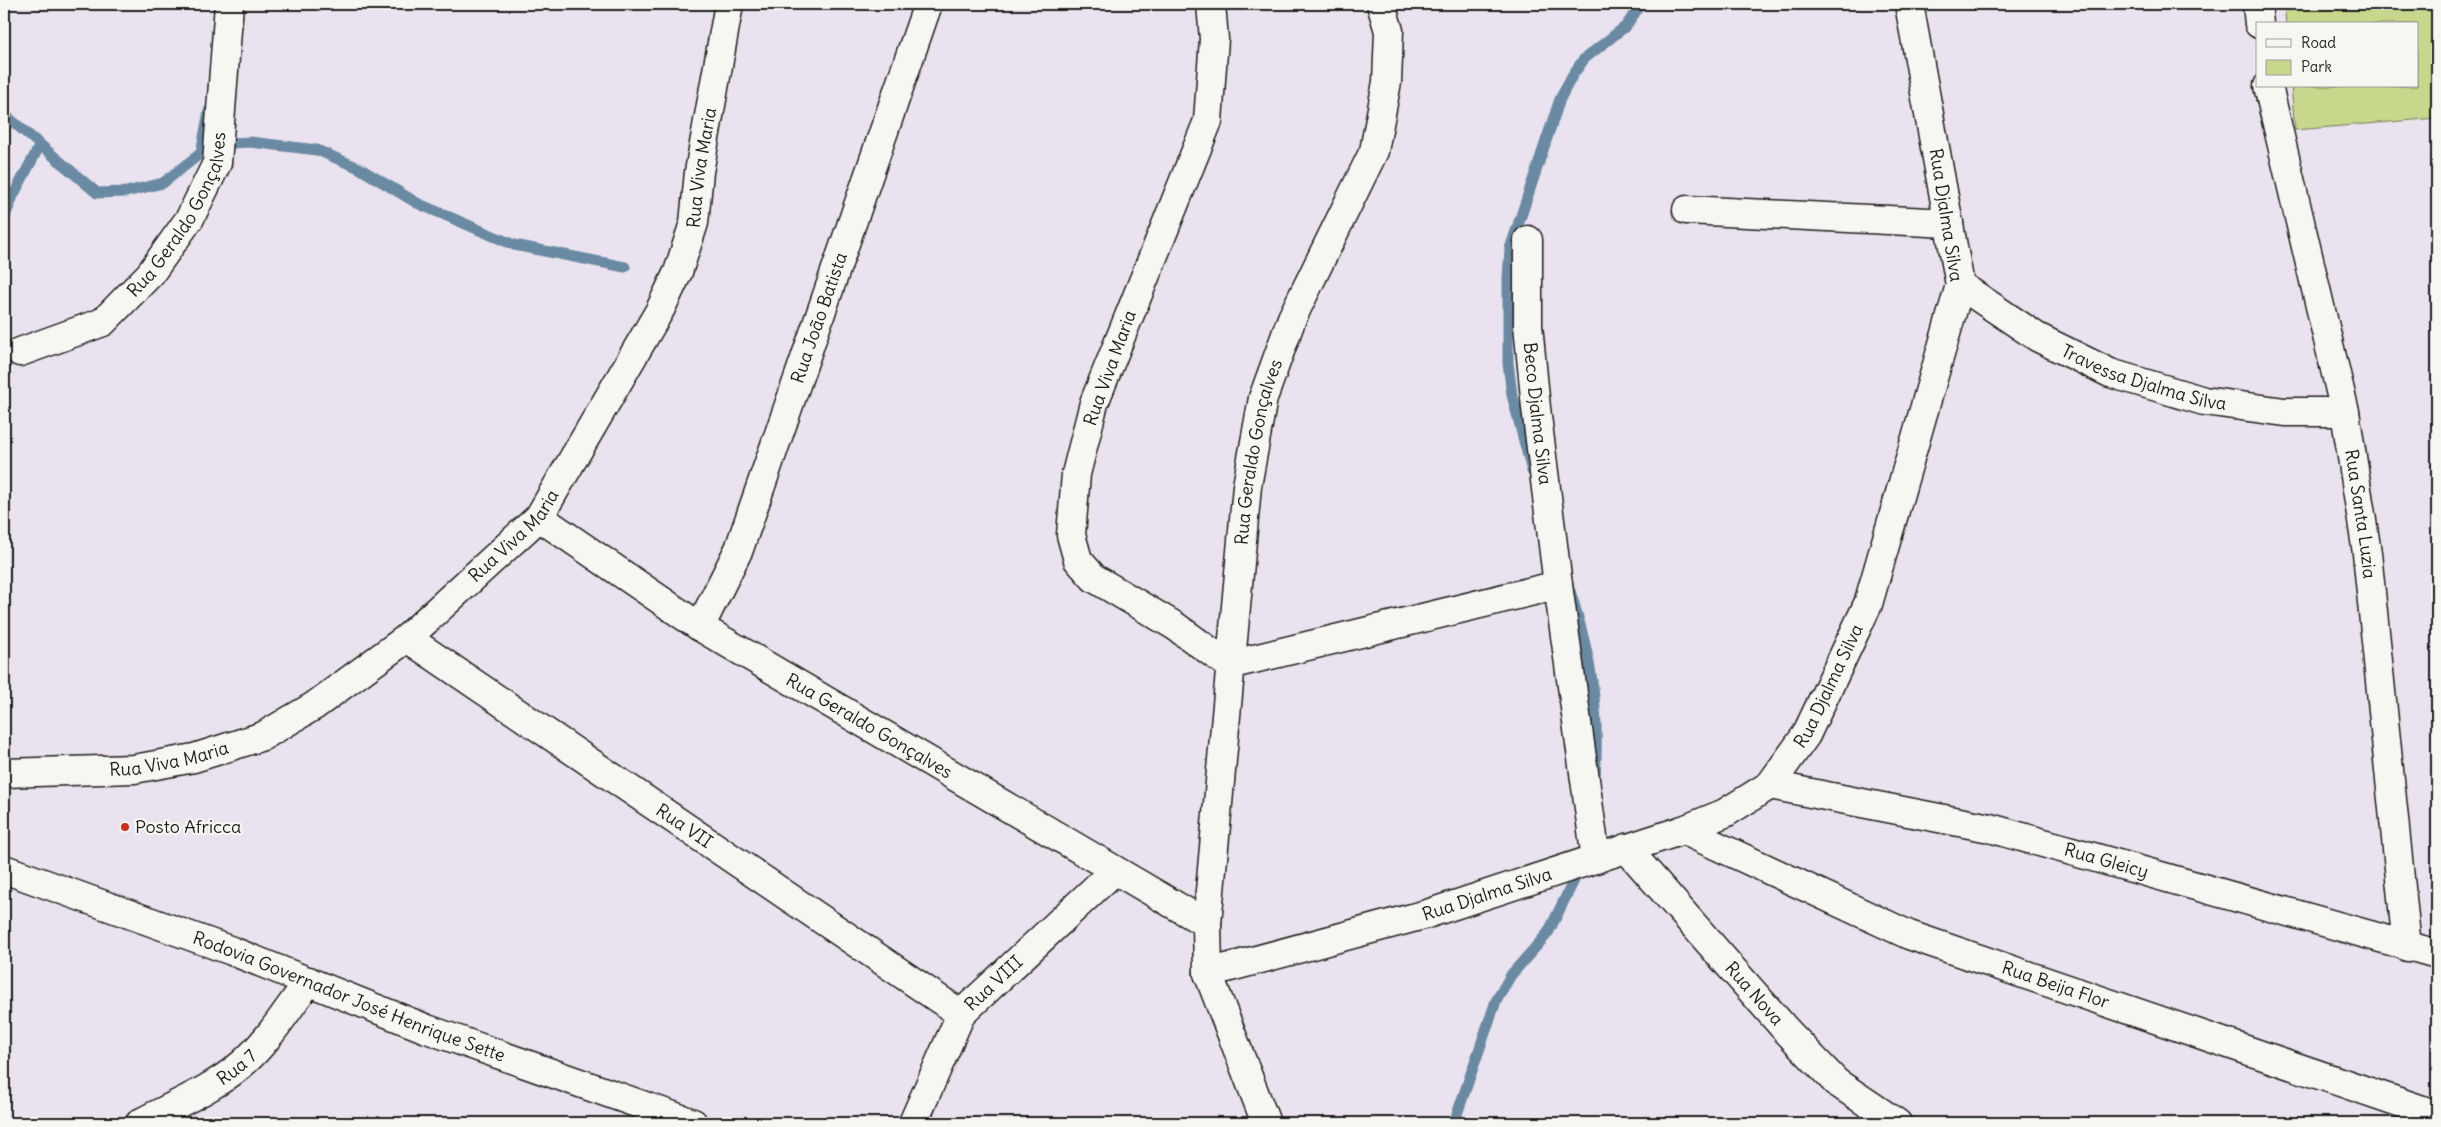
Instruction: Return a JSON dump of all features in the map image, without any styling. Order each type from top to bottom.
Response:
[{"type":"street","name":"Rua Geraldo Gonçalves","points":[[20,352],[103,322],[150,274],[190,218],[217,163],[229,4]]},
{"type":"street","name":"Rua Viva Maria","points":[[4,773],[134,769],[194,758],[255,738],[314,706],[407,638],[539,517],[660,310],[678,272],[694,223],[699,172],[729,4]]},
{"type":"street","name":"Rua João Batista","points":[[700,627],[739,549],[928,4]]},
{"type":"street","name":"Rua Viva Maria","points":[[1211,4],[1214,39],[1208,121],[1094,403],[1076,474],[1071,535],[1078,560],[1094,578],[1175,626],[1229,665]]},
{"type":"street","name":"Rua Geraldo Gonçalves","points":[[1266,1123],[1208,973],[1207,924],[1229,665],[1247,486],[1264,398],[1292,318],[1374,151],[1387,82],[1389,31],[1381,4]]},
{"type":"street","name":"Rua Djalma Silva","points":[[1208,973],[1427,914],[1683,830],[1725,814],[1770,785],[1806,735],[1868,604],[1960,285],[1909,4]]},
{"type":"street","points":[[2256,4],[2259,22]]},
{"type":"street","name":"Rua Santa Luzia","points":[[2268,88],[2345,412],[2367,553],[2407,947]]},
{"type":"street","points":[[1687,210],[1948,223]]},
{"type":"street","name":"Beco Djalma Silva","points":[[1528,240],[1529,334],[1558,585],[1596,859]]},
{"type":"street","name":"Travessa Djalma Silva","points":[[1960,285],[2037,337],[2110,373],[2204,402],[2286,412],[2345,412]]},
{"type":"street","name":"Rua Geraldo Gonçalves","points":[[539,517],[700,627],[1207,924]]},
{"type":"street","points":[[1229,665],[1558,585]]},
{"type":"street","name":"Rua VII","points":[[407,638],[961,1014]]},
{"type":"street","name":"Rua Gleicy","points":[[1770,785],[1990,828],[2437,954]]},
{"type":"street","name":"Rua Beija Flor","points":[[1683,830],[1908,935],[2437,1115]]},
{"type":"street","name":"Rua Nova","points":[[1626,848],[1786,1030],[1836,1082],[1897,1123]]},
{"type":"street","name":"Rodovia Governador José Henrique Sette","points":[[4,869],[309,980],[427,1028],[693,1123]]},
{"type":"street","name":"Rua VIII","points":[[913,1123],[961,1014],[1114,871]]},
{"type":"street","name":"Rua 7","points":[[140,1123],[219,1081],[242,1064],[259,1047],[309,980]]},
{"type":"green space","points":[[2284,4],[2437,4],[2437,118],[2295,130],[2291,88],[2418,88],[2418,22],[2286,22]]},
{"type":"waterway","points":[[1532,471],[1512,395],[1508,363],[1510,249],[1560,99],[1572,76],[1584,59],[1626,26],[1641,4]]},
{"type":"waterway","points":[[201,153],[209,111]]},
{"type":"waterway","points":[[4,114],[97,193],[126,192],[163,183],[201,153],[232,143],[250,142],[317,150],[359,168],[417,203],[514,245],[625,267]]},
{"type":"waterway","points":[[4,219],[13,196],[40,145]]},
{"type":"waterway","points":[[1570,591],[1588,660],[1595,705],[1595,777]]},
{"type":"waterway","points":[[1454,1123],[1496,1001],[1511,975],[1548,933],[1580,868]]},
{"type":"place","name":"Posto Africca","points":[[125,827]]}]
